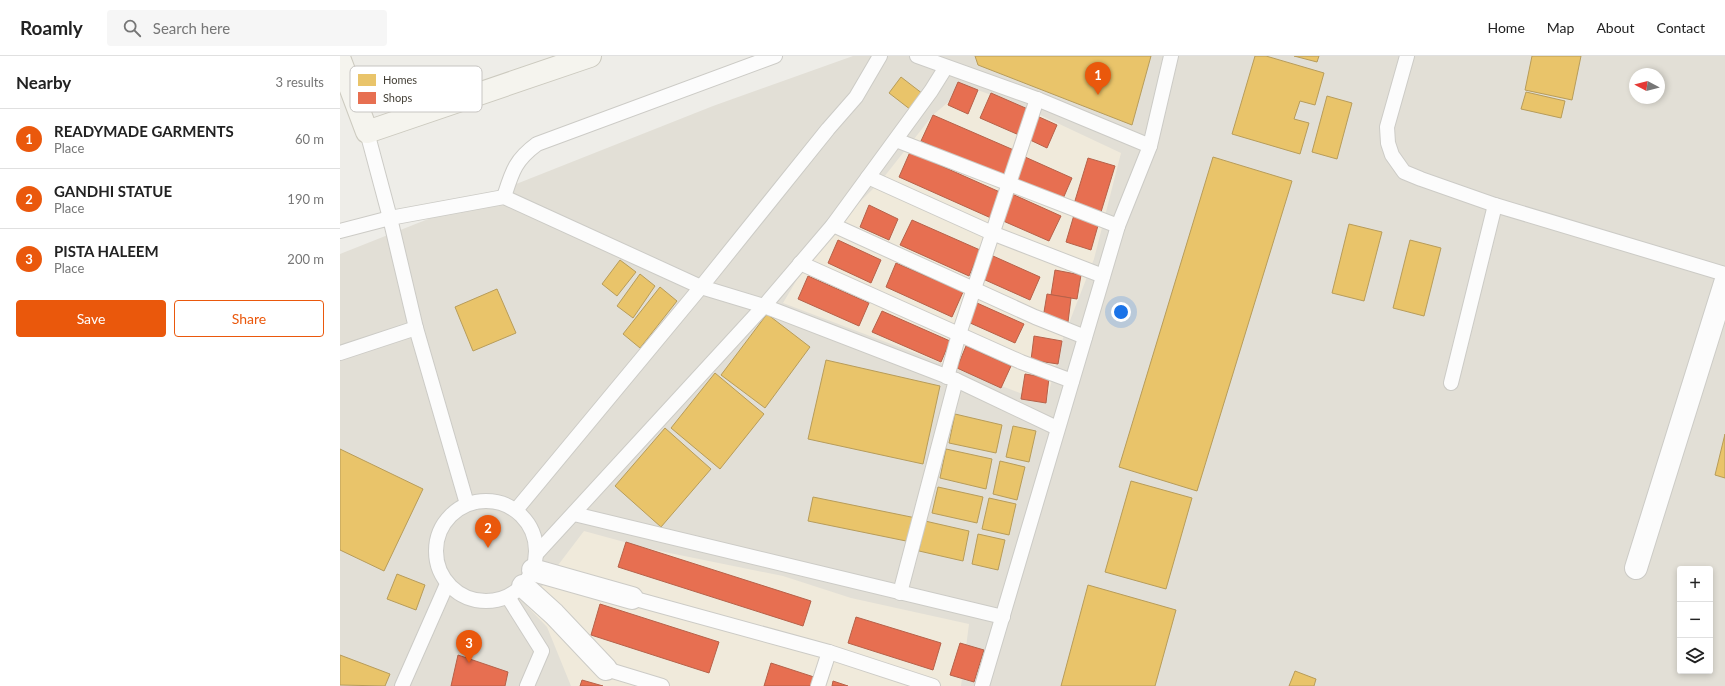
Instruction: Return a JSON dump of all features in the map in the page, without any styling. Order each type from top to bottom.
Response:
[{"type":"street","points":[[482,93],[590,56]]},
{"type":"street","points":[[340,60],[350,87]]},
{"type":"street","points":[[360,112],[367,132],[426,112]]},
{"type":"street","points":[[1636,568],[1725,283]]},
{"type":"street","points":[[525,576],[632,598]]},
{"type":"street","points":[[525,576],[554,614],[606,669]]},
{"type":"lane","points":[[504,198],[513,171],[523,154],[537,144],[775,56]]},
{"type":"lane","points":[[516,510],[701,287],[828,129],[856,97],[880,56]]},
{"type":"lane","points":[[917,56],[1037,99],[1150,146]]},
{"type":"lane","points":[[982,686],[1118,226],[1150,146],[1171,56]]},
{"type":"lane","points":[[1407,56],[1387,127],[1388,144],[1392,155],[1404,172],[1421,180],[1495,205],[1725,274]]},
{"type":"lane","points":[[527,686],[542,651],[525,576],[535,536],[527,522],[516,510],[500,502],[484,501],[467,504],[454,512],[443,524],[437,539],[436,555],[439,570],[448,584],[460,595],[475,601],[492,602],[525,576],[574,514],[764,306],[833,225],[896,140],[946,67]]},
{"type":"lane","points":[[900,593],[952,378],[959,334],[1037,99]]},
{"type":"lane","points":[[367,132],[390,218],[416,328],[467,504]]},
{"type":"lane","points":[[896,140],[1118,226]]},
{"type":"lane","points":[[868,177],[992,233],[1103,276]]},
{"type":"lane","points":[[340,230],[390,218],[504,198],[701,287],[764,306],[952,378],[1058,428]]},
{"type":"lane","points":[[1450,383],[1495,205]]},
{"type":"lane","points":[[833,225],[1035,317],[1085,337]]},
{"type":"lane","points":[[800,263],[1021,362],[1072,381]]},
{"type":"lane","points":[[340,353],[416,328]]},
{"type":"lane","points":[[574,514],[1003,617]]},
{"type":"lane","points":[[402,686],[448,584]]},
{"type":"lane","points":[[632,598],[829,652],[933,686]]},
{"type":"lane","points":[[818,686],[829,652]]},
{"type":"lane","points":[[606,669],[662,686]]},
{"type":"shaded area","points":[[853,56],[1725,56],[1725,686],[340,686],[340,254],[713,106]]},
{"type":"shaded area","points":[[967,86],[1021,106],[1121,153],[1094,259],[1062,341],[1046,403],[783,303],[820,241],[880,182],[933,115]]},
{"type":"shaded area","points":[[584,531],[650,549],[783,576],[851,598],[969,624],[961,686],[571,686],[547,627],[527,606]]},
{"type":"building: Homes","points":[[975,56],[1151,56],[1132,125],[978,65]]},
{"type":"building: Homes","points":[[1255,56],[1266,56],[1324,73],[1315,105],[1300,101],[1294,119],[1309,123],[1300,154],[1232,134]]},
{"type":"building: Homes","points":[[1294,56],[1319,56],[1317,62]]},
{"type":"building: Homes","points":[[1532,56],[1581,56],[1572,100],[1525,90]]},
{"type":"building: Homes","points":[[901,77],[923,94],[911,110],[889,93]]},
{"type":"building: Homes","points":[[1526,92],[1565,101],[1561,118],[1521,109]]},
{"type":"building: Homes","points":[[1327,96],[1352,103],[1337,159],[1312,152]]},
{"type":"building: Homes","points":[[1213,157],[1292,181],[1197,491],[1119,467]]},
{"type":"building: Homes","points":[[1349,224],[1382,232],[1364,301],[1332,293]]},
{"type":"building: Homes","points":[[1410,240],[1441,248],[1424,316],[1393,308]]},
{"type":"building: Homes","points":[[620,260],[636,272],[617,296],[602,284]]},
{"type":"building: Homes","points":[[640,274],[655,286],[633,318],[617,306]]},
{"type":"building: Homes","points":[[660,287],[677,301],[640,348],[623,334]]},
{"type":"building: Homes","points":[[497,289],[516,333],[473,351],[455,307]]},
{"type":"building: Homes","points":[[767,314],[810,347],[765,408],[721,375]]},
{"type":"building: Homes","points":[[826,360],[940,386],[923,464],[808,439]]},
{"type":"building: Homes","points":[[715,373],[764,414],[720,469],[671,428]]},
{"type":"building: Homes","points":[[955,414],[1002,425],[996,453],[949,443]]},
{"type":"building: Homes","points":[[1013,426],[1036,431],[1029,462],[1006,457]]},
{"type":"building: Homes","points":[[665,428],[711,469],[661,527],[615,486]]},
{"type":"building: Homes","points":[[1725,434],[1725,478],[1715,475]]},
{"type":"building: Homes","points":[[340,449],[423,489],[384,571],[340,550]]},
{"type":"building: Homes","points":[[946,449],[992,459],[986,489],[940,478]]},
{"type":"building: Homes","points":[[1000,461],[1025,467],[1017,500],[993,494]]},
{"type":"building: Homes","points":[[1131,481],[1192,498],[1166,589],[1105,572]]},
{"type":"building: Homes","points":[[938,487],[983,497],[977,523],[932,513]]},
{"type":"building: Homes","points":[[813,497],[916,518],[911,542],[808,521]]},
{"type":"building: Homes","points":[[989,498],[1016,504],[1009,535],[982,529]]},
{"type":"building: Homes","points":[[925,521],[969,531],[963,561],[919,551]]},
{"type":"building: Homes","points":[[978,534],[1005,540],[998,570],[972,564]]},
{"type":"building: Homes","points":[[397,574],[425,585],[416,610],[387,599]]},
{"type":"building: Homes","points":[[1088,585],[1176,610],[1155,686],[1061,686]]},
{"type":"building: Homes","points":[[340,655],[390,674],[385,686],[340,685]]},
{"type":"building: Homes","points":[[1295,671],[1316,679],[1314,686],[1289,686]]},
{"type":"building: Shops","points":[[958,82],[978,90],[968,114],[948,105]]},
{"type":"building: Shops","points":[[991,93],[1030,110],[1019,135],[980,118]]},
{"type":"building: Shops","points":[[933,115],[1016,151],[1004,178],[921,141]]},
{"type":"building: Shops","points":[[1037,116],[1057,125],[1047,148],[1028,139]]},
{"type":"building: Shops","points":[[910,152],[1002,193],[991,218],[899,177]]},
{"type":"building: Shops","points":[[1025,157],[1072,178],[1062,201],[1015,181]]},
{"type":"building: Shops","points":[[1088,158],[1115,166],[1101,212],[1074,204]]},
{"type":"building: Shops","points":[[1012,194],[1061,216],[1049,241],[1001,220]]},
{"type":"building: Shops","points":[[869,205],[898,219],[889,240],[860,227]]},
{"type":"building: Shops","points":[[1074,215],[1099,222],[1091,250],[1066,242]]},
{"type":"building: Shops","points":[[912,220],[980,250],[969,276],[900,245]]},
{"type":"building: Shops","points":[[838,240],[881,260],[871,283],[828,263]]},
{"type":"building: Shops","points":[[993,256],[1040,277],[1030,300],[983,279]]},
{"type":"building: Shops","points":[[896,263],[963,292],[952,317],[886,287]]},
{"type":"building: Shops","points":[[1055,270],[1081,275],[1077,299],[1051,295]]},
{"type":"building: Shops","points":[[808,276],[869,303],[859,326],[798,299]]},
{"type":"building: Shops","points":[[1047,294],[1071,298],[1068,322],[1043,318]]},
{"type":"building: Shops","points":[[977,303],[1024,324],[1015,343],[968,322]]},
{"type":"building: Shops","points":[[882,311],[950,341],[941,362],[872,332]]},
{"type":"building: Shops","points":[[1034,336],[1062,341],[1058,364],[1031,360]]},
{"type":"building: Shops","points":[[966,346],[1011,366],[1001,388],[957,368]]},
{"type":"building: Shops","points":[[1025,374],[1049,378],[1046,403],[1021,399]]},
{"type":"building: Shops","points":[[626,542],[811,601],[803,626],[618,567]]},
{"type":"building: Shops","points":[[600,604],[719,642],[709,673],[591,635]]},
{"type":"building: Shops","points":[[856,617],[941,643],[933,670],[848,643]]},
{"type":"building: Shops","points":[[960,643],[984,650],[974,682],[950,675]]},
{"type":"building: Shops","points":[[458,655],[508,672],[505,686],[451,686]]},
{"type":"building: Shops","points":[[771,663],[814,677],[811,686],[764,686]]},
{"type":"building: Shops","points":[[582,680],[603,686],[580,686]]},
{"type":"building: Shops","points":[[833,681],[848,686],[832,686]]},
{"type":"place","name":"READYMADE GARMENTS","points":[[1098,95]]},
{"type":"place","name":"GANDHI STATUE","points":[[488,548]]},
{"type":"place","name":"PISTA HALEEM","points":[[469,663]]}]
